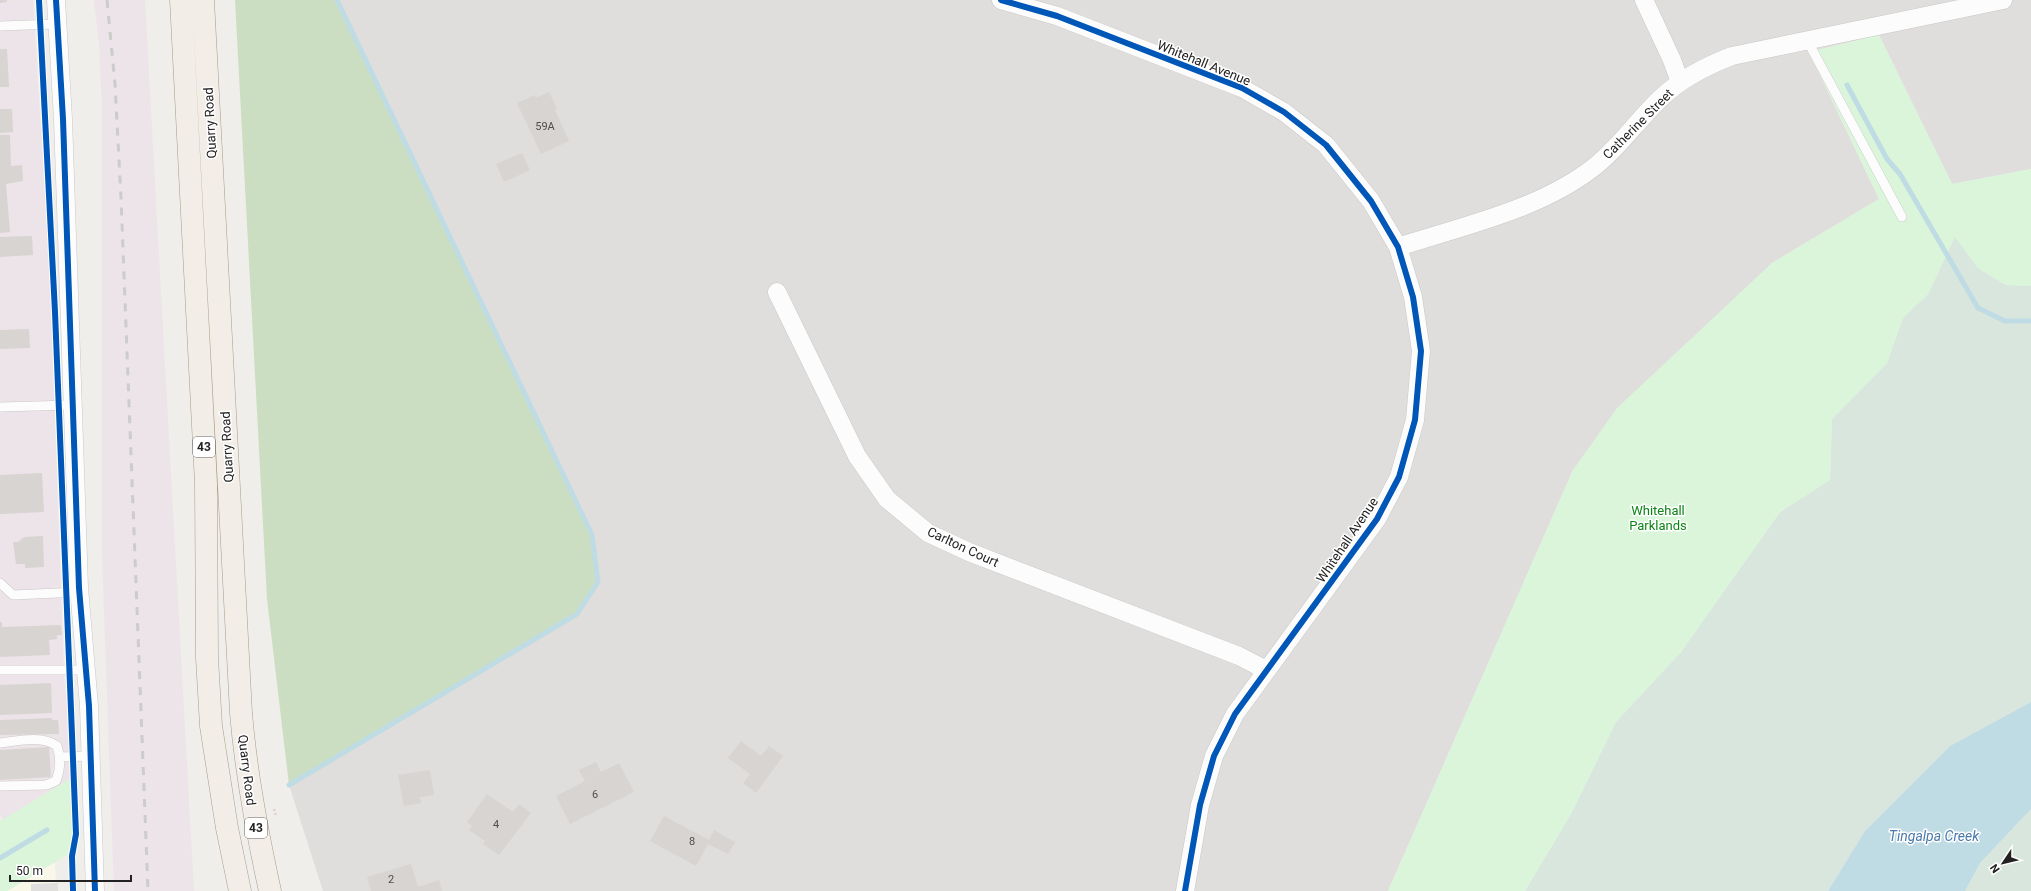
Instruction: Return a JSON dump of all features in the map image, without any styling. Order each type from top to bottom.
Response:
[{"type":"main road","name":"Quarry Road","points":[[181,0],[206,484],[207,644],[211,726],[227,828],[240,891]]},
{"type":"main road","name":"Quarry Road","points":[[203,0],[241,713],[252,809],[270,891]]},
{"type":"street","points":[[56,0],[80,592],[91,756],[95,891]]},
{"type":"street","name":"Whitehall Avenue","points":[[1001,0],[1057,16],[1242,88],[1284,112],[1326,144],[1371,201],[1398,247],[1413,297],[1421,351],[1415,420],[1399,477],[1377,519],[1235,714],[1214,756],[1200,805],[1185,891]]},
{"type":"street","points":[[1644,0],[1672,60],[1680,82]]},
{"type":"street","name":"Catherine Street","points":[[1398,247],[1532,204],[1562,190],[1595,166],[1662,97],[1680,82],[1705,67],[1732,56],[1807,40],[1937,7],[2003,0]]},
{"type":"street","name":"Carlton Court","points":[[777,292],[857,456],[887,500],[928,533],[969,552],[1239,656],[1266,670]]},
{"type":"lane","points":[[0,26],[57,24]]},
{"type":"lane","points":[[1807,40],[1902,217]]},
{"type":"lane","points":[[0,407],[72,405]]},
{"type":"lane","points":[[0,583],[13,595],[80,592]]},
{"type":"lane","points":[[0,670],[86,670]]},
{"type":"lane","points":[[0,743],[29,740],[50,741],[57,746],[60,757],[59,773],[56,781],[46,785],[0,786]]},
{"type":"lane","points":[[60,757],[91,756]]},
{"type":"shaded area","points":[[0,0],[33,0],[50,279],[64,673],[73,777],[3,820],[0,815]]},
{"type":"shaded area","points":[[94,0],[145,0],[194,891],[114,891],[102,558],[102,107],[99,45]]},
{"type":"shaded area","points":[[337,0],[2031,0],[2031,169],[1952,184],[1879,35],[1809,52],[1879,199],[1772,263],[1573,470],[1388,891],[323,891],[289,785],[577,614],[591,535]]},
{"type":"shaded area","points":[[1955,236],[1978,268],[2006,285],[2031,286],[2031,702],[1950,746],[1865,831],[1828,891],[1525,891],[1571,814],[1616,722],[1681,652],[1780,512],[1830,480],[1832,419],[1887,363],[1903,318],[1928,294]]},
{"type":"shaded area","points":[[2031,809],[2031,891],[1965,891],[1980,863]]},
{"type":"shaded area","points":[[55,862],[56,891],[7,891]]},
{"type":"shaded area","points":[[58,883],[58,891],[31,891],[31,884]]},
{"type":"green space","points":[[235,0],[337,0],[592,535],[598,582],[577,614],[289,785],[267,599]]},
{"type":"green space","name":"Whitehall Parklands","points":[[1879,35],[1952,184],[2031,169],[2031,286],[2006,285],[1978,268],[1955,237],[1928,294],[1903,318],[1887,363],[1832,419],[1830,480],[1780,512],[1681,652],[1616,722],[1571,814],[1525,891],[1388,891],[1573,470],[1617,408],[1772,263],[1879,199],[1809,52]]},
{"type":"green space","points":[[73,777],[75,850],[7,891],[0,891],[0,821]]},
{"type":"water","name":"Tingalpa Creek","points":[[2031,702],[2031,809],[1980,863],[1965,891],[1828,891],[1865,831],[1950,746]]},
{"type":"building","points":[[0,0],[7,0],[7,2],[0,3]]},
{"type":"building","points":[[0,49],[7,49],[9,87],[0,87]]},
{"type":"building","points":[[549,92],[557,109],[555,110],[569,141],[541,154],[517,103],[535,95],[536,98]]},
{"type":"building","points":[[0,109],[12,109],[13,132],[0,133]]},
{"type":"building","points":[[0,135],[10,135],[11,166],[22,165],[23,181],[6,184],[10,232],[0,233]]},
{"type":"building","points":[[522,153],[530,170],[504,182],[496,164]]},
{"type":"building","points":[[32,236],[33,255],[0,257],[0,237]]},
{"type":"building","points":[[29,329],[30,348],[0,349],[0,330]]},
{"type":"building","points":[[42,473],[44,512],[0,514],[0,475]]},
{"type":"building","points":[[43,536],[44,567],[25,568],[25,564],[16,564],[13,542],[18,542],[24,537]]},
{"type":"building","points":[[0,622],[2,622],[2,627],[61,625],[62,635],[57,635],[57,639],[49,640],[50,655],[0,657]]},
{"type":"building","points":[[51,683],[52,713],[0,715],[0,685]]},
{"type":"building","points":[[52,718],[52,720],[58,720],[59,734],[0,735],[0,720]]},
{"type":"building","points":[[741,741],[761,756],[769,746],[783,756],[756,793],[743,783],[750,774],[728,758]]},
{"type":"building","points":[[49,747],[51,777],[0,780],[0,750]]},
{"type":"building","points":[[596,762],[601,772],[619,763],[634,792],[570,824],[556,796],[585,781],[579,770]]},
{"type":"building","points":[[430,770],[434,795],[420,797],[421,803],[404,806],[398,775]]},
{"type":"building","points":[[487,794],[513,812],[519,804],[531,813],[499,855],[483,844],[485,841],[469,830],[472,826],[467,822]]},
{"type":"building","points":[[664,816],[709,840],[714,830],[735,842],[728,854],[708,844],[696,866],[650,841]]},
{"type":"building","points":[[411,864],[418,887],[439,880],[442,891],[371,891],[367,877]]},
{"type":"waterway","points":[[289,785],[577,614],[598,582],[592,535],[337,0]]},
{"type":"waterway","points":[[1847,85],[1887,159],[1900,174],[1978,308],[2005,321],[2031,321]]},
{"type":"waterway","points":[[0,858],[47,830]]},
{"type":"railway","points":[[107,0],[115,84],[121,198],[148,891]]},
{"type":"cycle path","points":[[39,0],[55,312],[76,834],[72,856],[73,891]]},
{"type":"cycle path","points":[[56,0],[63,119],[79,588],[89,706],[95,891]]},
{"type":"cycle path","points":[[1001,0],[1057,16],[1242,88],[1284,112],[1326,145],[1371,201],[1398,247],[1413,297],[1421,351],[1415,420],[1399,477],[1377,519],[1235,714],[1214,756],[1200,805],[1185,891]]}]
